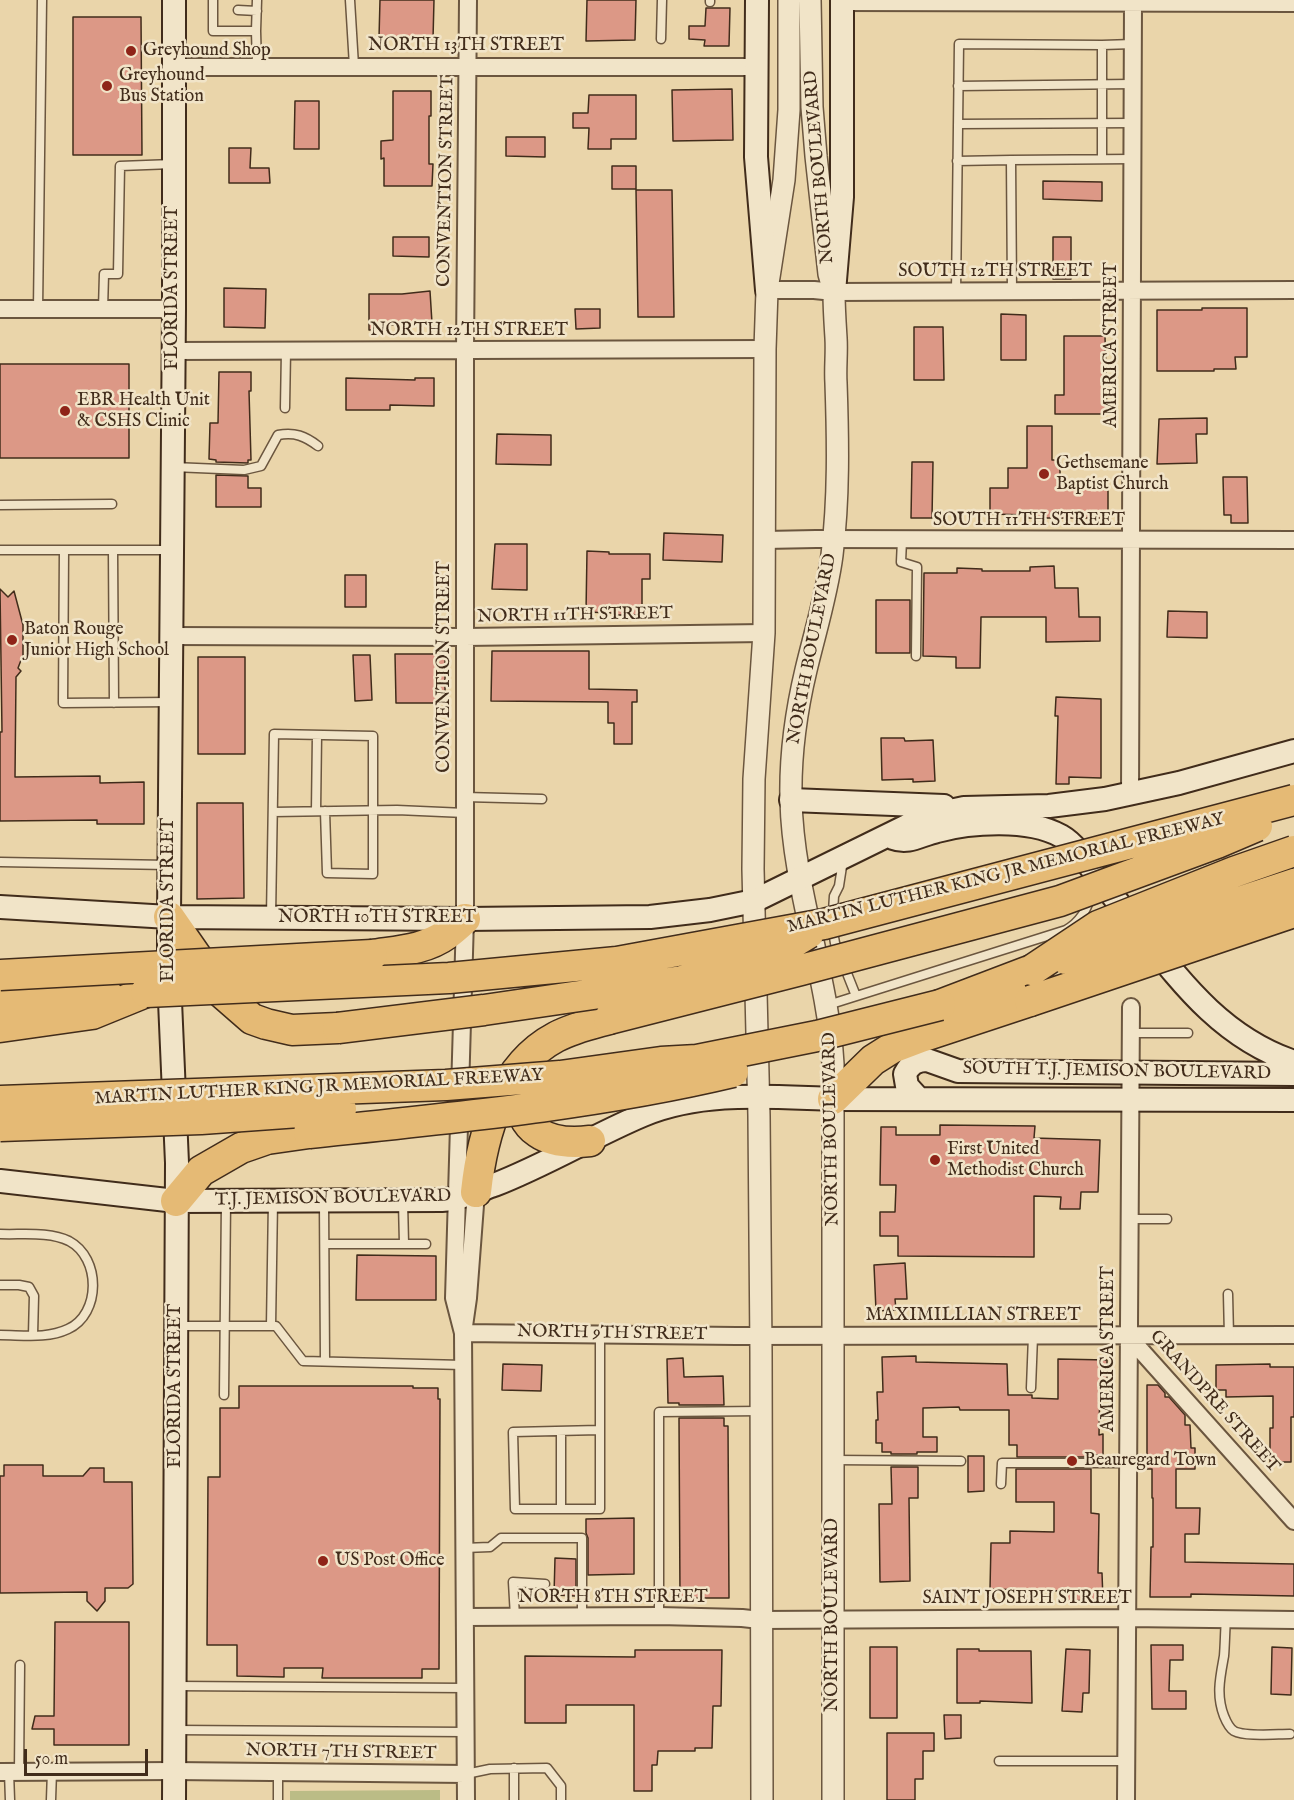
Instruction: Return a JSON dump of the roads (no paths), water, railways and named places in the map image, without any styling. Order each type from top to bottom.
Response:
[{"type":"highway","points":[[1021,872],[1087,840],[1294,778]]},
{"type":"highway","name":"MARTIN LUTHER KING JR MEMORIAL FREEWAY","points":[[0,1000],[449,978],[617,962],[824,924],[1294,800]]},
{"type":"highway","points":[[466,1195],[480,1163],[491,1121],[506,1089],[532,1055],[554,1038],[574,1029],[609,1019],[812,968],[1060,901],[1294,812]]},
{"type":"highway","points":[[1032,970],[1098,926],[1294,851]]},
{"type":"highway","name":"MARTIN LUTHER KING JR MEMORIAL FREEWAY","points":[[0,1101],[482,1083],[560,1076],[661,1062],[697,1060],[817,1036],[940,1005],[1032,970],[1294,885]]},
{"type":"highway","points":[[833,1099],[873,1060],[892,1048],[921,1036],[1294,912]]},
{"type":"highway","points":[[169,918],[221,992],[252,1019],[292,1030],[338,1028],[682,981],[771,956],[824,924]]},
{"type":"highway","points":[[0,975],[372,955],[416,948],[434,942],[465,919]]},
{"type":"highway","points":[[0,1027],[92,1014],[146,992]]},
{"type":"highway","points":[[176,1202],[201,1171],[241,1148],[274,1138],[540,1106],[681,1084],[788,1060],[854,1041],[940,1005]]},
{"type":"highway","points":[[524,1065],[519,1085],[519,1102],[526,1121],[542,1135],[558,1142],[590,1141]]},
{"type":"highway","points":[[0,1126],[201,1119],[348,1108],[482,1083]]},
{"type":"main road","name":"FLORIDA STREET","points":[[174,0],[169,866],[169,978],[177,1163],[174,1800]]},
{"type":"main road","points":[[757,0],[756,157],[767,290]]},
{"type":"main road","points":[[834,292],[842,197],[842,1]]},
{"type":"main road","points":[[791,800],[964,808],[1065,805],[1130,795],[1294,751]]},
{"type":"main road","points":[[1065,805],[1078,851]]},
{"type":"main road","name":"NORTH 10TH STREET","points":[[0,907],[169,918],[650,917],[710,910],[754,901],[927,816],[964,808]]},
{"type":"main road","points":[[886,835],[904,842],[958,827],[997,824],[1017,825],[1052,832],[1068,841],[1078,851],[1177,978],[1218,1020],[1256,1046],[1294,1062]]},
{"type":"main road","name":"SOUTH T.J. JEMISON BOULEVARD","points":[[918,1098],[907,1086],[905,1074],[914,1062],[922,1060],[958,1071],[1294,1074]]},
{"type":"main road","name":"T.J. JEMISON BOULEVARD","points":[[176,1202],[442,1200],[466,1195],[520,1175],[643,1115],[672,1105],[702,1099],[797,1097]]},
{"type":"main road","name":"SOUTH T.J. JEMISON BOULEVARD","points":[[797,1097],[1294,1100]]},
{"type":"main road","points":[[2,1180],[176,1202]]},
{"type":"street","name":"CONVENTION STREET","points":[[466,1800],[463,1333],[468,1298],[465,919],[465,350],[468,0]]},
{"type":"street","name":"NORTH BOULEVARD","points":[[762,1800],[761,1335],[754,779],[764,633],[767,290],[784,180],[789,110],[789,0]]},
{"type":"street","name":"NORTH BOULEVARD","points":[[810,0],[812,107],[822,217],[829,274],[834,292],[837,450],[834,540],[827,583],[799,705],[791,800],[799,879],[832,1036],[833,1800]]},
{"type":"street","points":[[842,1],[1294,3]]},
{"type":"street","name":"AMERICA STREET","points":[[1130,795],[1133,44],[1136,2]]},
{"type":"street","name":"NORTH 13TH STREET","points":[[174,67],[468,65],[757,67]]},
{"type":"street","name":"SOUTH 12TH STREET","points":[[767,290],[834,292],[1294,290]]},
{"type":"street","points":[[0,309],[174,309]]},
{"type":"street","name":"NORTH 12TH STREET","points":[[173,351],[765,349]]},
{"type":"street","name":"SOUTH 11TH STREET","points":[[765,540],[1294,540]]},
{"type":"street","name":"NORTH 11TH STREET","points":[[170,636],[465,637],[764,633]]},
{"type":"street","name":"AMERICA STREET","points":[[1125,1800],[1131,1007]]},
{"type":"street","name":"NORTH 9TH STREET","points":[[463,1333],[761,1335]]},
{"type":"street","name":"MAXIMILLIAN STREET","points":[[761,1335],[1294,1335]]},
{"type":"street","name":"GRANDPRE STREET","points":[[1128,1336],[1294,1521]]},
{"type":"street","name":"NORTH 8TH STREET","points":[[465,1617],[659,1616],[760,1620]]},
{"type":"street","name":"SAINT JOSEPH STREET","points":[[760,1620],[1127,1618],[1294,1620]]},
{"type":"street","name":"NORTH 7TH STREET","points":[[10,1772],[466,1774]]},
{"type":"lane","points":[[38,309],[42,0]]},
{"type":"lane","points":[[213,0],[216,10],[213,31],[256,31]]},
{"type":"lane","points":[[257,0],[257,66]]},
{"type":"lane","points":[[350,0],[354,66]]},
{"type":"lane","points":[[662,0],[662,39]]},
{"type":"lane","points":[[238,10],[257,10]]},
{"type":"lane","points":[[956,291],[958,44],[1133,44]]},
{"type":"lane","points":[[1102,45],[1102,159]]},
{"type":"lane","points":[[958,86],[1133,84]]},
{"type":"lane","points":[[958,124],[1133,123]]},
{"type":"lane","points":[[957,161],[1133,159]]},
{"type":"lane","points":[[1011,160],[1012,292]]},
{"type":"lane","points":[[103,309],[104,274],[118,274],[120,166],[174,164]]},
{"type":"lane","points":[[285,351],[285,408]]},
{"type":"lane","points":[[173,467],[244,470],[261,466],[278,435],[290,433],[306,437],[318,446]]},
{"type":"lane","points":[[0,505],[112,504]]},
{"type":"lane","points":[[902,540],[901,562],[917,567],[916,656]]},
{"type":"lane","points":[[0,550],[171,550]]},
{"type":"lane","points":[[63,550],[63,704],[170,702]]},
{"type":"lane","points":[[113,550],[114,703]]},
{"type":"lane","points":[[271,917],[274,734],[373,736],[373,874],[327,873],[320,811],[317,735]]},
{"type":"lane","points":[[273,812],[374,810],[542,799]]},
{"type":"lane","points":[[844,857],[840,886],[834,896],[832,926],[835,943],[856,996]]},
{"type":"lane","points":[[0,862],[169,866]]},
{"type":"lane","points":[[827,1005],[1066,930],[1080,919],[1086,910],[1092,892],[1103,884]]},
{"type":"lane","points":[[1130,1033],[1188,1033]]},
{"type":"lane","points":[[403,1200],[404,1244]]},
{"type":"lane","points":[[324,1201],[325,1361]]},
{"type":"lane","points":[[224,1395],[226,1202]]},
{"type":"lane","points":[[271,1326],[273,1202]]},
{"type":"lane","points":[[1129,1219],[1167,1219]]},
{"type":"lane","points":[[0,1234],[56,1237],[68,1241],[86,1258],[93,1291],[90,1307],[80,1322],[70,1329],[52,1336],[0,1335]]},
{"type":"lane","points":[[325,1244],[426,1244]]},
{"type":"lane","points":[[0,1285],[29,1287],[34,1296],[33,1335]]},
{"type":"lane","points":[[1228,1294],[1229,1336]]},
{"type":"lane","points":[[176,1326],[276,1326],[303,1360],[464,1365]]},
{"type":"lane","points":[[599,1430],[513,1432],[515,1509],[600,1509],[600,1334]]},
{"type":"lane","points":[[1031,1388],[1033,1336]]},
{"type":"lane","points":[[659,1616],[659,1412],[761,1411]]},
{"type":"lane","points":[[561,1431],[561,1509]]},
{"type":"lane","points":[[834,1460],[961,1461]]},
{"type":"lane","points":[[1001,1484],[1002,1463],[1128,1463]]},
{"type":"lane","points":[[464,1548],[489,1547],[501,1538],[582,1538],[582,1616]]},
{"type":"lane","points":[[515,1617],[513,1582],[545,1584]]},
{"type":"lane","points":[[1226,1619],[1224,1657],[1218,1692],[1227,1722],[1234,1731],[1244,1734],[1290,1734]]},
{"type":"lane","points":[[10,1800],[10,1772],[20,1665]]},
{"type":"lane","points":[[174,1686],[465,1688]]},
{"type":"lane","points":[[174,1730],[465,1732]]},
{"type":"lane","points":[[999,1761],[1126,1761]]},
{"type":"lane","points":[[514,1768],[514,1800]]},
{"type":"lane","points":[[466,1774],[490,1769],[547,1768],[561,1786],[561,1800]]},
{"type":"lane","points":[[51,1800],[52,1772]]},
{"type":"lane","points":[[278,1772],[278,1800]]},
{"type":"place","name":"Greyhound Shop","points":[[131,51]]},
{"type":"place","name":"Greyhound Bus Station","points":[[107,86]]},
{"type":"place","name":"EBR Health Unit & CSHS Clinic","points":[[65,411]]},
{"type":"place","name":"Gethsemane Baptist Church","points":[[1044,474]]},
{"type":"place","name":"Baton Rouge Junior High School","points":[[12,640]]},
{"type":"place","name":"First United Methodist Church","points":[[935,1160]]},
{"type":"place","name":"Beauregard Town","points":[[1072,1461]]},
{"type":"place","name":"US Post Office","points":[[323,1561]]}]
